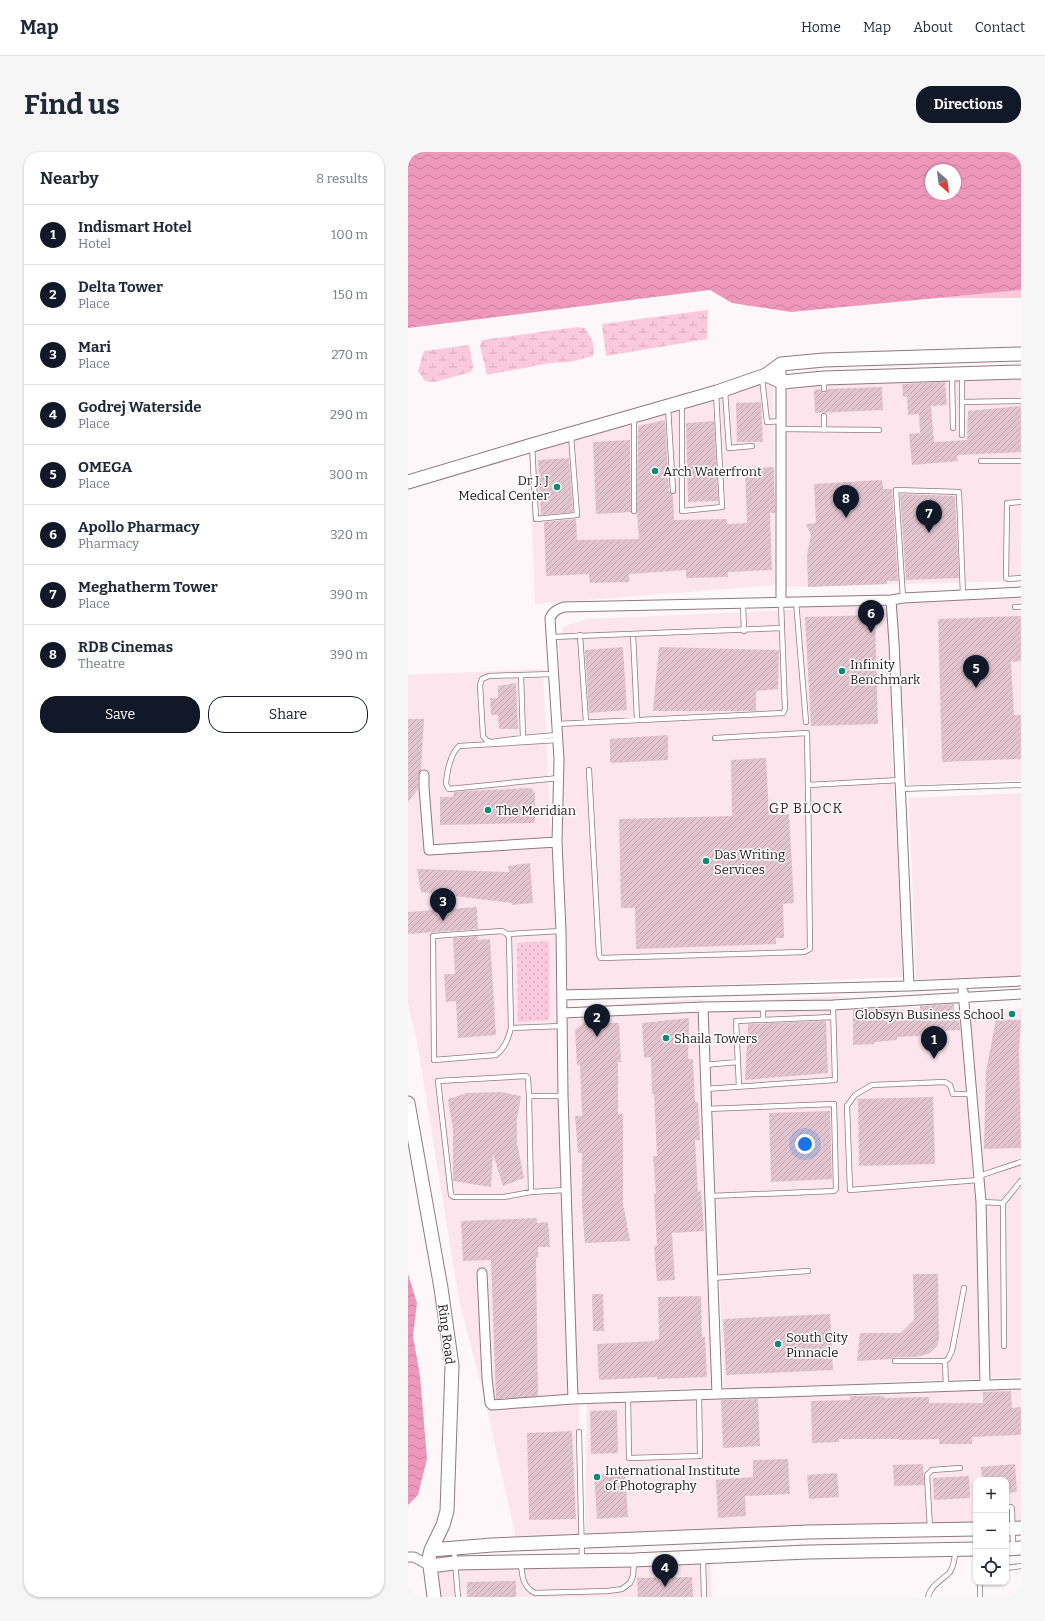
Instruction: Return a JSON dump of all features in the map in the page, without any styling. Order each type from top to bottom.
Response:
[{"type":"street","points":[[408,482],[720,391],[764,376],[781,364],[824,360],[1021,354]]},
{"type":"street","points":[[938,357],[938,375]]},
{"type":"street","points":[[874,358],[874,377]]},
{"type":"street","points":[[824,360],[824,384]]},
{"type":"street","points":[[781,364],[781,603]]},
{"type":"street","points":[[764,376],[782,382],[824,384],[874,377],[1021,372]]},
{"type":"street","points":[[573,1399],[563,1096],[561,931],[557,842],[559,778],[558,738],[550,618],[552,613],[564,606],[890,600],[903,598],[1021,592]]},
{"type":"street","points":[[890,600],[894,643],[909,986]]},
{"type":"street","points":[[424,775],[429,850],[557,842]]},
{"type":"street","points":[[562,995],[909,986],[1021,981]]},
{"type":"street","points":[[963,984],[981,1202],[985,1385]]},
{"type":"street","points":[[562,1013],[703,1007],[833,1005],[964,996],[1021,994]]},
{"type":"street","points":[[703,1007],[717,1394]]},
{"type":"street","name":"Ring Road","points":[[408,1103],[441,1288],[452,1366],[447,1511],[443,1525],[431,1550],[429,1558],[434,1597]]},
{"type":"street","points":[[482,1272],[487,1378],[491,1404],[573,1399],[1021,1384]]},
{"type":"street","points":[[411,1557],[431,1550],[492,1545],[774,1534],[973,1529]]},
{"type":"street","points":[[774,1534],[775,1554]]},
{"type":"street","points":[[411,1557],[430,1566],[454,1563],[634,1560],[775,1554],[973,1549]]},
{"type":"lane","points":[[957,375],[962,402],[962,434]]},
{"type":"lane","points":[[954,428],[957,375]]},
{"type":"lane","points":[[764,376],[767,422],[824,430],[879,430]]},
{"type":"lane","points":[[682,402],[682,511],[722,507],[720,391]]},
{"type":"lane","points":[[720,391],[729,448],[752,446]]},
{"type":"lane","points":[[962,402],[1021,401]]},
{"type":"lane","points":[[668,406],[673,491]]},
{"type":"lane","points":[[634,416],[634,511]]},
{"type":"lane","points":[[824,416],[824,430]]},
{"type":"lane","points":[[532,445],[536,519],[577,515],[571,434]]},
{"type":"lane","points":[[981,461],[1021,461]]},
{"type":"lane","points":[[903,598],[896,490],[958,492],[963,595]]},
{"type":"lane","points":[[1021,502],[1007,503],[1005,539],[1006,578],[1008,580],[1021,578]]},
{"type":"lane","points":[[796,601],[806,722]]},
{"type":"lane","points":[[743,603],[744,631]]},
{"type":"lane","points":[[557,724],[783,713],[785,709],[781,603]]},
{"type":"lane","points":[[1015,607],[1021,607]]},
{"type":"lane","points":[[552,637],[744,631],[781,628]]},
{"type":"lane","points":[[633,634],[637,719]]},
{"type":"lane","points":[[580,635],[586,722]]},
{"type":"lane","points":[[554,674],[489,676],[482,679],[480,685],[483,736],[486,740],[491,742],[523,738],[558,738]]},
{"type":"lane","points":[[521,675],[523,738]]},
{"type":"lane","points":[[589,770],[598,955],[601,958],[804,952],[810,949],[807,733],[715,738]]},
{"type":"lane","points":[[558,738],[459,746],[454,752],[447,772],[446,784],[449,789],[559,778]]},
{"type":"lane","points":[[808,785],[1021,785]]},
{"type":"lane","points":[[507,934],[509,937],[511,1028],[508,1040],[501,1051],[496,1055],[434,1060],[433,936],[502,932],[507,934],[561,931]]},
{"type":"lane","points":[[705,1089],[835,1080],[833,1005]]},
{"type":"lane","points":[[763,1006],[763,1020]]},
{"type":"lane","points":[[739,1086],[736,1021],[833,1017]]},
{"type":"lane","points":[[511,1028],[562,1026]]},
{"type":"lane","points":[[704,1065],[738,1062]]},
{"type":"lane","points":[[531,1192],[528,1078],[526,1076],[438,1081],[452,1197],[504,1197],[531,1192],[566,1190]]},
{"type":"lane","points":[[971,1094],[953,1094],[950,1085],[945,1082],[872,1085],[855,1095],[847,1106],[850,1190],[979,1178],[1021,1162]]},
{"type":"lane","points":[[529,1096],[563,1096]]},
{"type":"lane","points":[[706,1109],[834,1104],[835,1190],[709,1196]]},
{"type":"lane","points":[[1004,1346],[1003,1203],[1021,1181]]},
{"type":"lane","points":[[981,1202],[1003,1203]]},
{"type":"lane","points":[[712,1278],[808,1271]]},
{"type":"lane","points":[[895,1361],[945,1361],[948,1359],[952,1351],[964,1288]]},
{"type":"lane","points":[[945,1361],[946,1387]]},
{"type":"lane","points":[[628,1397],[629,1458],[700,1456],[699,1395]]},
{"type":"lane","points":[[579,1432],[582,1561]]},
{"type":"lane","points":[[930,1530],[927,1475],[932,1470],[960,1468]]},
{"type":"lane","points":[[1009,1508],[1012,1509],[1014,1548]]},
{"type":"lane","points":[[454,1548],[454,1563],[458,1597]]},
{"type":"lane","points":[[928,1597],[930,1590],[949,1572],[952,1567],[956,1550]]},
{"type":"lane","points":[[702,1557],[704,1597]]},
{"type":"lane","points":[[521,1562],[523,1580],[528,1589],[535,1593],[608,1591],[622,1589],[630,1583],[633,1576],[634,1560]]},
{"type":"lane","points":[[1009,1568],[1021,1566]]},
{"type":"lane","points":[[980,1585],[980,1597]]},
{"type":"shaded area","points":[[1021,376],[1021,581],[786,587],[781,387],[946,378]]},
{"type":"shaded area","points":[[763,383],[773,383],[776,585],[535,604],[529,452]]},
{"type":"shaded area","points":[[1021,594],[1021,780],[909,785],[907,728],[890,724],[904,977],[568,991],[558,738],[559,640],[564,627],[586,619],[793,610],[798,598]]},
{"type":"shaded area","points":[[543,669],[559,1008],[703,999],[712,1388],[579,1393],[580,1535],[516,1538],[486,1404],[459,1300],[417,1041],[408,1004],[408,675]]},
{"type":"shaded area","points":[[1021,793],[1021,976],[916,979],[909,798]]},
{"type":"shaded area","points":[[836,996],[965,1015],[1021,1008],[1021,1377],[724,1389],[708,1003]]},
{"type":"shaded area","points":[[1021,1386],[1021,1526],[1009,1527],[1009,1477],[973,1477],[973,1528],[585,1540],[587,1401]]},
{"type":"shaded area","points":[[710,1562],[712,1597],[440,1597],[436,1570]]},
{"type":"green space","points":[[1021,290],[1021,298],[935,298]]},
{"type":"green space","points":[[708,310],[707,339],[606,356],[602,324]]},
{"type":"green space","points":[[577,327],[585,328],[591,338],[594,347],[593,356],[570,362],[550,363],[487,375],[480,346],[482,340]]},
{"type":"green space","points":[[469,345],[473,367],[471,372],[435,382],[425,381],[418,371],[424,351]]},
{"type":"green space","points":[[549,941],[549,1020],[518,1022],[517,943]]},
{"type":"water","points":[[408,152],[1021,152],[1021,290],[791,312],[732,303],[710,290],[408,328]]},
{"type":"water","points":[[408,1274],[417,1303],[413,1336],[420,1376],[427,1459],[418,1495],[408,1505]]},
{"type":"building","points":[[945,382],[947,405],[931,406],[934,442],[967,440],[968,411],[1021,406],[1021,452],[957,455],[958,461],[912,465],[909,434],[920,433],[919,414],[908,415],[907,397],[903,397],[902,384]]},
{"type":"building","points":[[882,387],[883,410],[815,413],[814,390],[820,389],[824,393],[828,389]]},
{"type":"building","points":[[761,402],[763,442],[737,442],[736,403]]},
{"type":"building","points":[[665,420],[669,491],[673,495],[674,520],[727,519],[727,524],[747,523],[745,469],[774,467],[775,513],[770,513],[772,570],[728,572],[728,577],[686,578],[686,570],[629,574],[629,582],[590,583],[589,574],[546,576],[544,522],[576,519],[577,540],[639,539],[637,513],[638,426]]},
{"type":"building","points":[[714,421],[718,501],[688,502],[686,423]]},
{"type":"building","points":[[630,440],[631,512],[596,514],[593,442]]},
{"type":"building","name":"Dr J. J Medical Center","points":[[569,458],[573,512],[541,515],[538,460]]},
{"type":"building","points":[[882,480],[883,489],[892,489],[898,581],[887,581],[887,584],[808,587],[807,555],[811,535],[806,524],[816,523],[814,484]]},
{"type":"building","points":[[900,494],[955,496],[959,578],[906,580]]},
{"type":"building","name":"Infinity Benchmark","points":[[875,615],[878,724],[811,726],[805,617]]},
{"type":"building","points":[[1021,616],[1021,661],[1011,662],[1014,715],[1021,715],[1021,759],[942,762],[938,619]]},
{"type":"building","points":[[623,647],[627,710],[589,713],[585,650]]},
{"type":"building","points":[[659,647],[779,650],[778,689],[756,691],[756,711],[653,711]]},
{"type":"building","points":[[516,683],[518,729],[499,729],[498,715],[491,715],[490,698],[498,698],[498,686]]},
{"type":"building","points":[[408,719],[424,719],[421,770],[418,775],[418,789],[408,802]]},
{"type":"building","points":[[668,735],[668,760],[610,763],[610,739]]},
{"type":"building","name":"Das Writing Services","points":[[766,758],[769,815],[789,814],[794,903],[783,904],[784,938],[776,938],[776,944],[636,949],[635,908],[621,908],[619,819],[732,816],[731,760]]},
{"type":"building","name":"The Meridian","points":[[531,788],[535,793],[535,823],[440,825],[440,797],[453,797],[454,792]]},
{"type":"building","points":[[530,863],[533,903],[512,905],[512,903],[421,892],[417,869],[509,872],[508,866]]},
{"type":"building","points":[[477,907],[478,929],[408,934],[408,912]]},
{"type":"building","points":[[478,936],[478,940],[490,939],[496,1035],[458,1038],[456,1001],[446,1002],[444,974],[455,974],[453,938]]},
{"type":"building","points":[[954,1004],[954,1018],[959,1018],[960,1030],[934,1031],[934,1035],[897,1037],[897,1040],[874,1042],[874,1044],[853,1045],[853,1010],[895,1009],[895,1019],[920,1018],[920,1006]]},
{"type":"building","points":[[689,1018],[688,1059],[693,1059],[695,1102],[698,1102],[700,1140],[695,1140],[698,1192],[701,1191],[704,1231],[672,1233],[675,1280],[657,1281],[654,1246],[657,1246],[654,1194],[656,1194],[653,1156],[657,1156],[654,1094],[652,1094],[651,1057],[644,1058],[642,1023]]},
{"type":"building","points":[[996,1019],[1021,1020],[1019,1050],[1021,1148],[984,1149],[986,1072]]},
{"type":"building","points":[[826,1021],[828,1073],[745,1080],[748,1024]]},
{"type":"building","points":[[585,1022],[619,1023],[621,1062],[618,1062],[618,1114],[623,1114],[623,1208],[630,1241],[585,1243],[582,1209],[582,1153],[578,1153],[575,1116],[582,1116],[580,1065],[577,1065],[575,1030]]},
{"type":"building","points":[[501,1092],[521,1096],[517,1119],[517,1143],[524,1178],[503,1186],[493,1154],[491,1187],[453,1181],[453,1129],[448,1099],[467,1093]]},
{"type":"building","points":[[933,1097],[935,1164],[859,1166],[858,1099]]},
{"type":"building","points":[[830,1111],[832,1179],[771,1182],[769,1113]]},
{"type":"building","points":[[537,1218],[537,1223],[548,1222],[550,1247],[538,1247],[538,1258],[536,1258],[538,1396],[496,1399],[491,1260],[463,1261],[461,1221]]},
{"type":"building","points":[[913,1274],[938,1274],[939,1340],[937,1346],[928,1354],[916,1357],[895,1357],[892,1359],[857,1361],[860,1333],[901,1333],[914,1320]]},
{"type":"building","points":[[592,1294],[603,1294],[604,1331],[593,1331]]},
{"type":"building","points":[[701,1296],[702,1337],[705,1337],[707,1377],[657,1379],[657,1377],[599,1380],[597,1344],[655,1341],[655,1339],[659,1339],[658,1297]]},
{"type":"building","name":"South City Pinnacle","points":[[830,1314],[833,1370],[726,1375],[723,1319]]},
{"type":"building","points":[[1011,1391],[1012,1408],[1021,1407],[1021,1435],[972,1437],[972,1444],[939,1444],[939,1439],[839,1439],[839,1442],[812,1443],[811,1401],[850,1400],[850,1396],[884,1396],[884,1398],[929,1397],[929,1403],[983,1403],[983,1392]]},
{"type":"building","points":[[758,1399],[760,1446],[723,1448],[721,1400]]},
{"type":"building","points":[[617,1410],[618,1453],[591,1454],[590,1411]]},
{"type":"building","points":[[572,1431],[576,1519],[529,1520],[527,1433]]},
{"type":"building","points":[[788,1459],[790,1494],[745,1496],[746,1516],[718,1518],[716,1480],[753,1477],[753,1460]]},
{"type":"building","points":[[923,1464],[924,1485],[894,1486],[893,1465]]},
{"type":"building","points":[[1015,1464],[1017,1492],[1009,1493],[1009,1477],[982,1477],[981,1467]]},
{"type":"building","points":[[625,1473],[628,1517],[597,1519],[594,1475]]},
{"type":"building","points":[[837,1473],[839,1497],[809,1499],[807,1475]]},
{"type":"building","points":[[969,1476],[970,1498],[934,1500],[933,1478]]},
{"type":"building","points":[[692,1577],[693,1597],[638,1597],[637,1578]]},
{"type":"building","points":[[516,1581],[516,1597],[467,1597],[467,1582]]},
{"type":"place","name":"Arch Waterfront","points":[[655,471]]},
{"type":"place","name":"Dr J. J Medical Center","points":[[557,487]]},
{"type":"place","name":"RDB Cinemas","points":[[846,518]]},
{"type":"place","name":"Meghatherm Tower","points":[[929,533]]},
{"type":"place","name":"Apollo Pharmacy","points":[[871,633]]},
{"type":"place","name":"Infinity Benchmark","points":[[842,671]]},
{"type":"place","name":"OMEGA","points":[[976,688]]},
{"type":"place","name":"The Meridian","points":[[488,810]]},
{"type":"place","name":"Das Writing Services","points":[[706,861]]},
{"type":"place","name":"Mari","points":[[443,921]]},
{"type":"place","name":"Globsyn Business School","points":[[1012,1014]]},
{"type":"place","name":"Delta Tower","points":[[597,1037]]},
{"type":"place","name":"Shaila Towers","points":[[666,1038]]},
{"type":"place","name":"Indismart Hotel","points":[[934,1059]]},
{"type":"place","name":"South City Pinnacle","points":[[778,1344]]},
{"type":"place","name":"International Institute of Photography","points":[[597,1477]]},
{"type":"place","name":"Godrej Waterside","points":[[665,1587]]},
{"type":"district","name":"GP BLOCK","points":[[806,808]]}]
